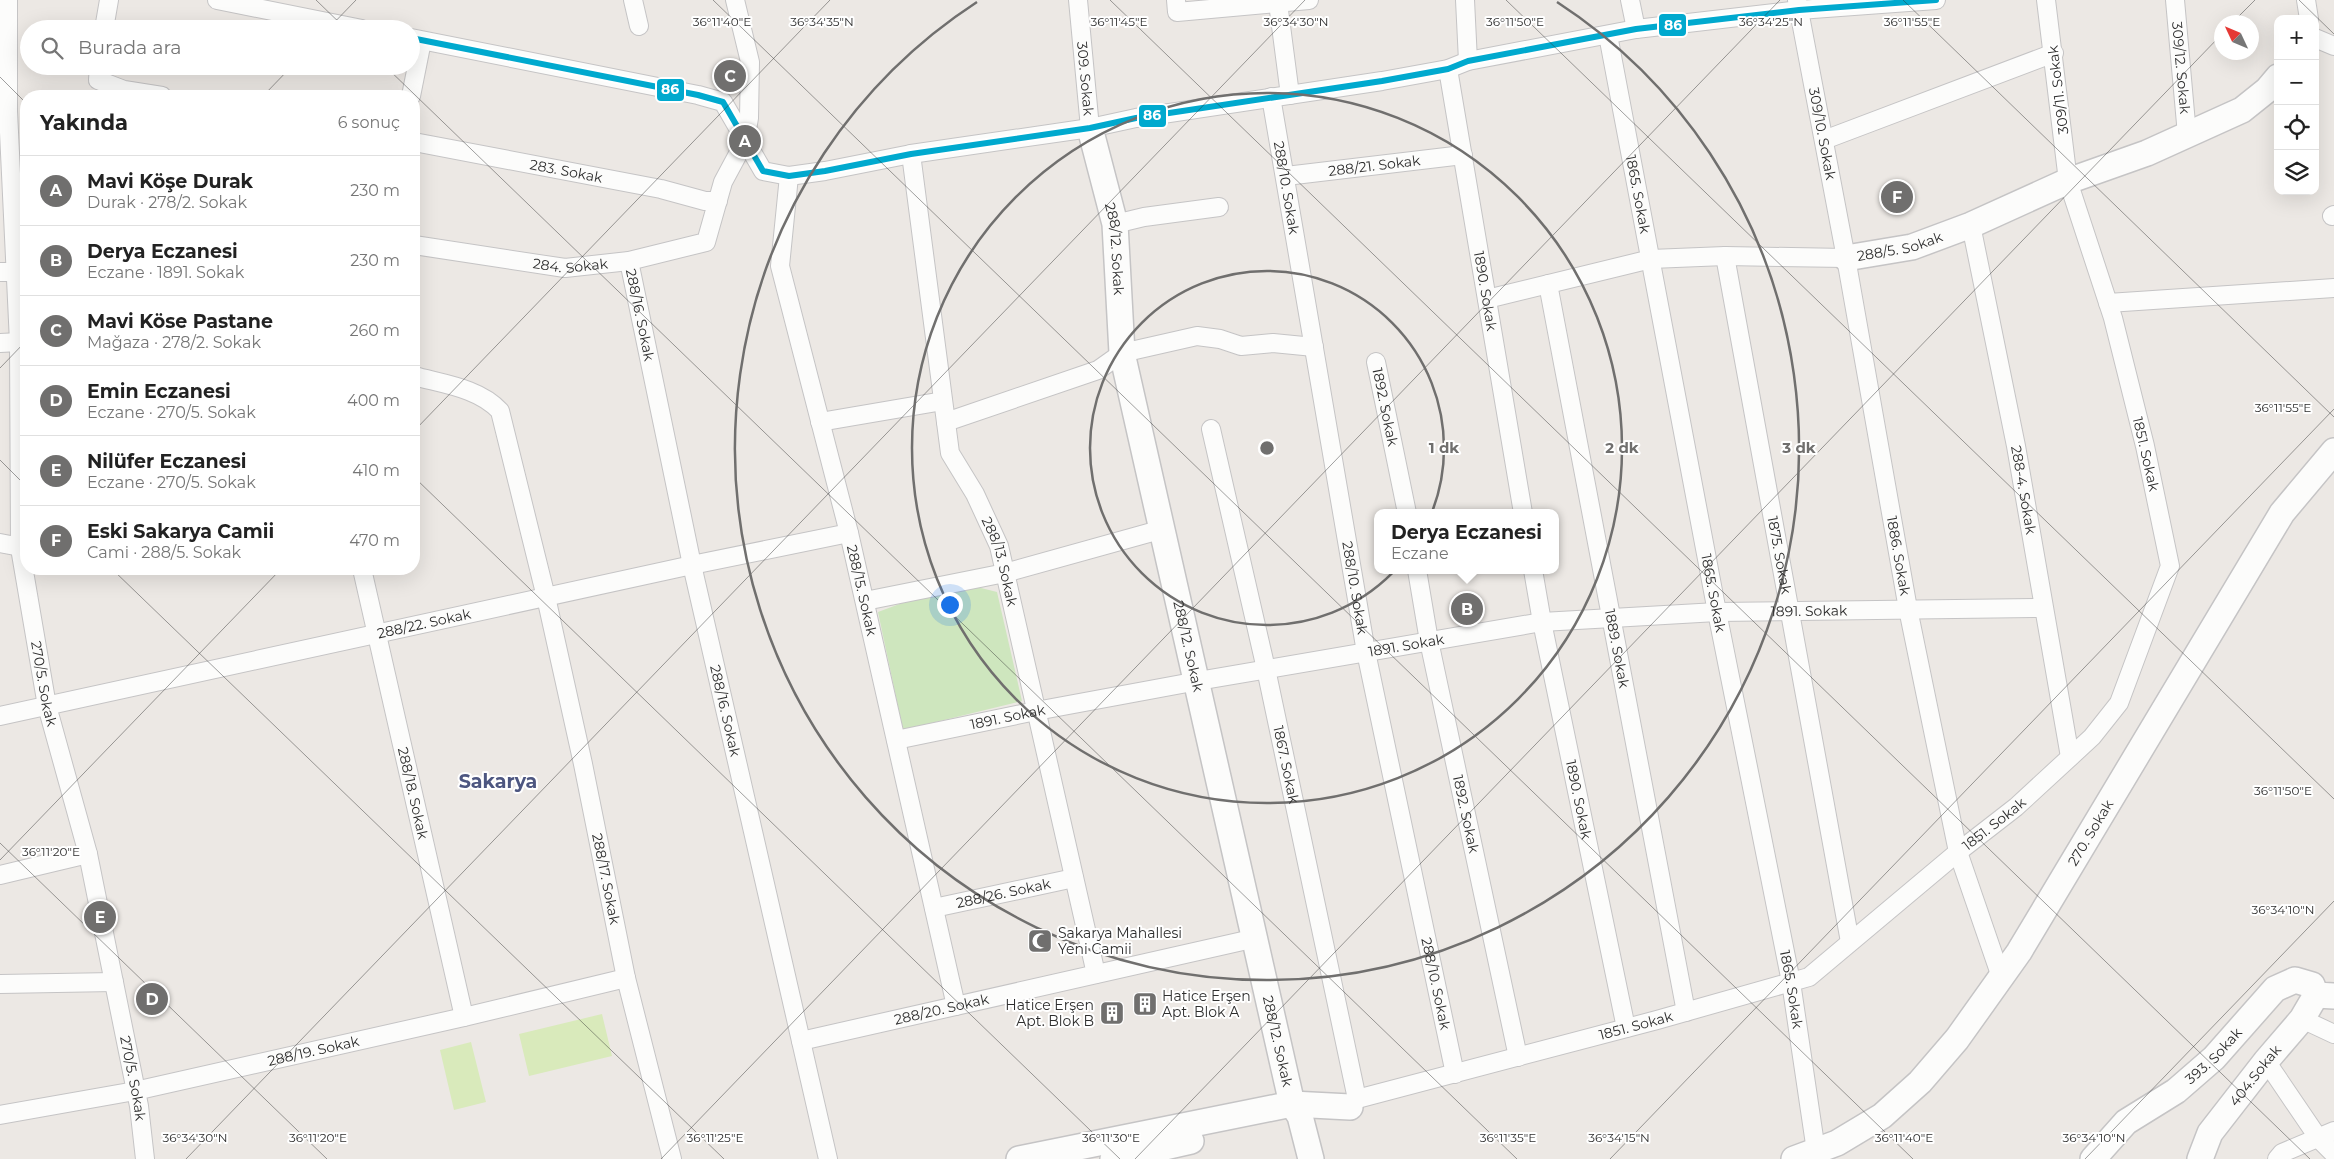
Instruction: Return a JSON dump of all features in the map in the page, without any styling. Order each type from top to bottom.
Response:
[{"type":"street","name":"270/5. Sokak","points":[[8,0],[8,111],[13,200],[8,272],[18,342],[20,424]]},
{"type":"street","points":[[106,20],[109,0]]},
{"type":"street","points":[[217,0],[317,20]]},
{"type":"street","points":[[633,0],[639,26]]},
{"type":"street","name":"284. Sokak","points":[[420,246],[565,268],[629,261],[706,242],[723,182],[745,140],[749,118],[750,62],[734,0]]},
{"type":"street","name":"309. Sokak","points":[[1078,0],[1090,128]]},
{"type":"street","points":[[1176,0],[1177,12],[1309,0]]},
{"type":"street","points":[[1465,0],[1468,61]]},
{"type":"street","points":[[1630,0],[1636,29]]},
{"type":"street","points":[[420,41],[698,95],[723,102],[763,170],[789,176],[911,154],[1090,128],[1136,118],[1448,69],[1468,61],[1636,29],[1798,5],[1936,0]]},
{"type":"street","name":"309/11. Sokak","points":[[2046,0],[2054,53],[2068,181]]},
{"type":"street","name":"309/12. Sokak","points":[[2175,0],[2187,136]]},
{"type":"street","points":[[2306,0],[2308,15]]},
{"type":"street","points":[[1278,3],[1290,95]]},
{"type":"street","name":"309/10. Sokak","points":[[1798,5],[1846,258]]},
{"type":"street","name":"1865. Sokak","points":[[1608,35],[1717,612],[1791,982],[1805,1155]]},
{"type":"street","points":[[2319,40],[2334,46]]},
{"type":"street","points":[[1824,140],[2054,53]]},
{"type":"street","name":"1890. Sokak","points":[[1448,69],[1523,509]]},
{"type":"street","points":[[98,75],[98,80],[117,90]]},
{"type":"street","points":[[412,90],[413,75]]},
{"type":"street","name":"288/5. Sokak","points":[[1487,299],[1651,259],[1725,256],[1846,258],[1912,247],[1971,225],[2068,181],[2147,154],[2187,136],[2242,110],[2267,90],[2274,82]]},
{"type":"street","name":"288/10. Sokak","points":[[1271,97],[1366,652],[1455,1074]]},
{"type":"street","name":"288/12. Sokak","points":[[1090,128],[1115,224],[1122,353],[1296,1110],[1310,1159]]},
{"type":"street","name":"283. Sokak","points":[[420,143],[661,189],[705,201],[718,201]]},
{"type":"street","name":"288/13. Sokak","points":[[911,154],[950,453],[979,503],[999,546],[1096,974]]},
{"type":"street","name":"288/21. Sokak","points":[[1286,176],[1463,155]]},
{"type":"street","name":"288/15. Sokak","points":[[789,176],[780,266],[849,533],[956,1006]]},
{"type":"street","name":"1851. Sokak","points":[[1354,1104],[1455,1074],[1809,977],[1958,852],[2016,807],[2092,736],[2120,703],[2170,566],[2145,446],[2113,318],[2068,181]]},
{"type":"street","points":[[1115,224],[1144,217],[1219,207]]},
{"type":"street","name":"288-4. Sokak","points":[[1971,225],[2016,446],[2042,608],[2070,757]]},
{"type":"street","name":"1875. Sokak","points":[[1725,256],[1850,942]]},
{"type":"street","name":"1886. Sokak","points":[[1846,258],[1908,609],[1958,852],[2001,977]]},
{"type":"street","name":"288/16. Sokak","points":[[629,261],[692,565],[828,1159]]},
{"type":"street","name":"1889. Sokak","points":[[1548,284],[1686,1012]]},
{"type":"street","points":[[2108,303],[2334,288]]},
{"type":"street","points":[[946,422],[1098,370],[1122,353],[1197,336],[1220,338],[1241,346],[1273,343],[1314,347]]},
{"type":"street","points":[[0,342],[18,342]]},
{"type":"street","name":"1892. Sokak","points":[[1376,362],[1406,509]]},
{"type":"street","name":"288/17. Sokak","points":[[420,378],[465,390],[491,401],[500,411],[546,597],[583,764],[626,978],[672,1159]]},
{"type":"street","points":[[820,422],[943,401]]},
{"type":"street","name":"1867. Sokak","points":[[1211,429],[1266,669],[1354,1104]]},
{"type":"street","name":"270. Sokak","points":[[1805,1155],[1837,1143],[1882,1116],[1920,1082],[1957,1039],[2019,952],[2282,513],[2319,466],[2334,451]]},
{"type":"street","points":[[865,601],[1005,573],[1163,529]]},
{"type":"street","name":"288/22. Sokak","points":[[0,716],[692,565],[849,533]]},
{"type":"street","points":[[0,543],[20,547]]},
{"type":"street","name":"1892. Sokak","points":[[1418,574],[1429,641],[1518,1057]]},
{"type":"street","name":"1890. Sokak","points":[[1534,574],[1626,1028]]},
{"type":"street","name":"270/5. Sokak","points":[[27,575],[47,706],[88,854],[135,1091],[145,1159]]},
{"type":"street","name":"288/18. Sokak","points":[[363,575],[464,1017]]},
{"type":"street","name":"1891. Sokak","points":[[896,740],[1036,711],[1198,681],[1542,622],[1717,612],[2042,608]]},
{"type":"street","points":[[0,875],[88,854]]},
{"type":"street","name":"288/26. Sokak","points":[[934,908],[1074,878]]},
{"type":"street","name":"288/20. Sokak","points":[[801,1041],[1256,938]]},
{"type":"street","name":"288/19. Sokak","points":[[0,1114],[135,1091],[464,1017],[626,978]]},
{"type":"street","name":"393. Sokak","points":[[2093,1159],[2126,1122],[2176,1090],[2214,1058],[2275,990],[2296,980],[2312,984],[2325,996]]},
{"type":"street","points":[[0,984],[114,982]]},
{"type":"street","name":"404.Sokak","points":[[2200,1159],[2210,1134],[2266,1061],[2325,996]]},
{"type":"street","points":[[2302,1020],[2334,1034]]},
{"type":"street","points":[[2266,1061],[2327,1135],[2334,1154]]},
{"type":"street","points":[[1019,1159],[1296,1110],[1354,1104]]},
{"type":"street","points":[[1113,1159],[1296,1110]]},
{"type":"street","points":[[2277,1159],[2282,1153],[2327,1135]]},
{"type":"green space","points":[[969,585],[997,592],[1022,701],[903,730],[878,612],[929,593]]},
{"type":"green space","points":[[602,1014],[612,1056],[529,1076],[519,1034]]},
{"type":"green space","points":[[471,1042],[486,1102],[454,1110],[440,1050]]},
{"type":"transit line","name":"86","points":[[420,40],[698,95],[723,102],[763,171],[789,176],[911,154],[1090,128],[1136,118],[1382,81],[1448,69],[1468,61],[1636,29],[1799,10],[1936,0]]},
{"type":"place","name":"Mavi Köse Pastane","points":[[730,76]]},
{"type":"place","name":"Mavi Köşe Durak","points":[[745,141]]},
{"type":"place","name":"Eski Sakarya Camii","points":[[1897,197]]},
{"type":"place","name":"Derya Eczanesi","points":[[1467,609]]},
{"type":"place","name":"Nilüfer Eczanesi","points":[[100,917]]},
{"type":"place","name":"Sakarya Mahallesi Yeni Camii","points":[[1040,941]]},
{"type":"place","name":"Emin Eczanesi","points":[[152,999]]},
{"type":"place","name":"Hatice Erşen Apt. Blok A","points":[[1145,1004]]},
{"type":"place","name":"Hatice Erşen Apt. Blok B","points":[[1112,1013]]},
{"type":"district","name":"Sakarya","points":[[498,781]]}]
